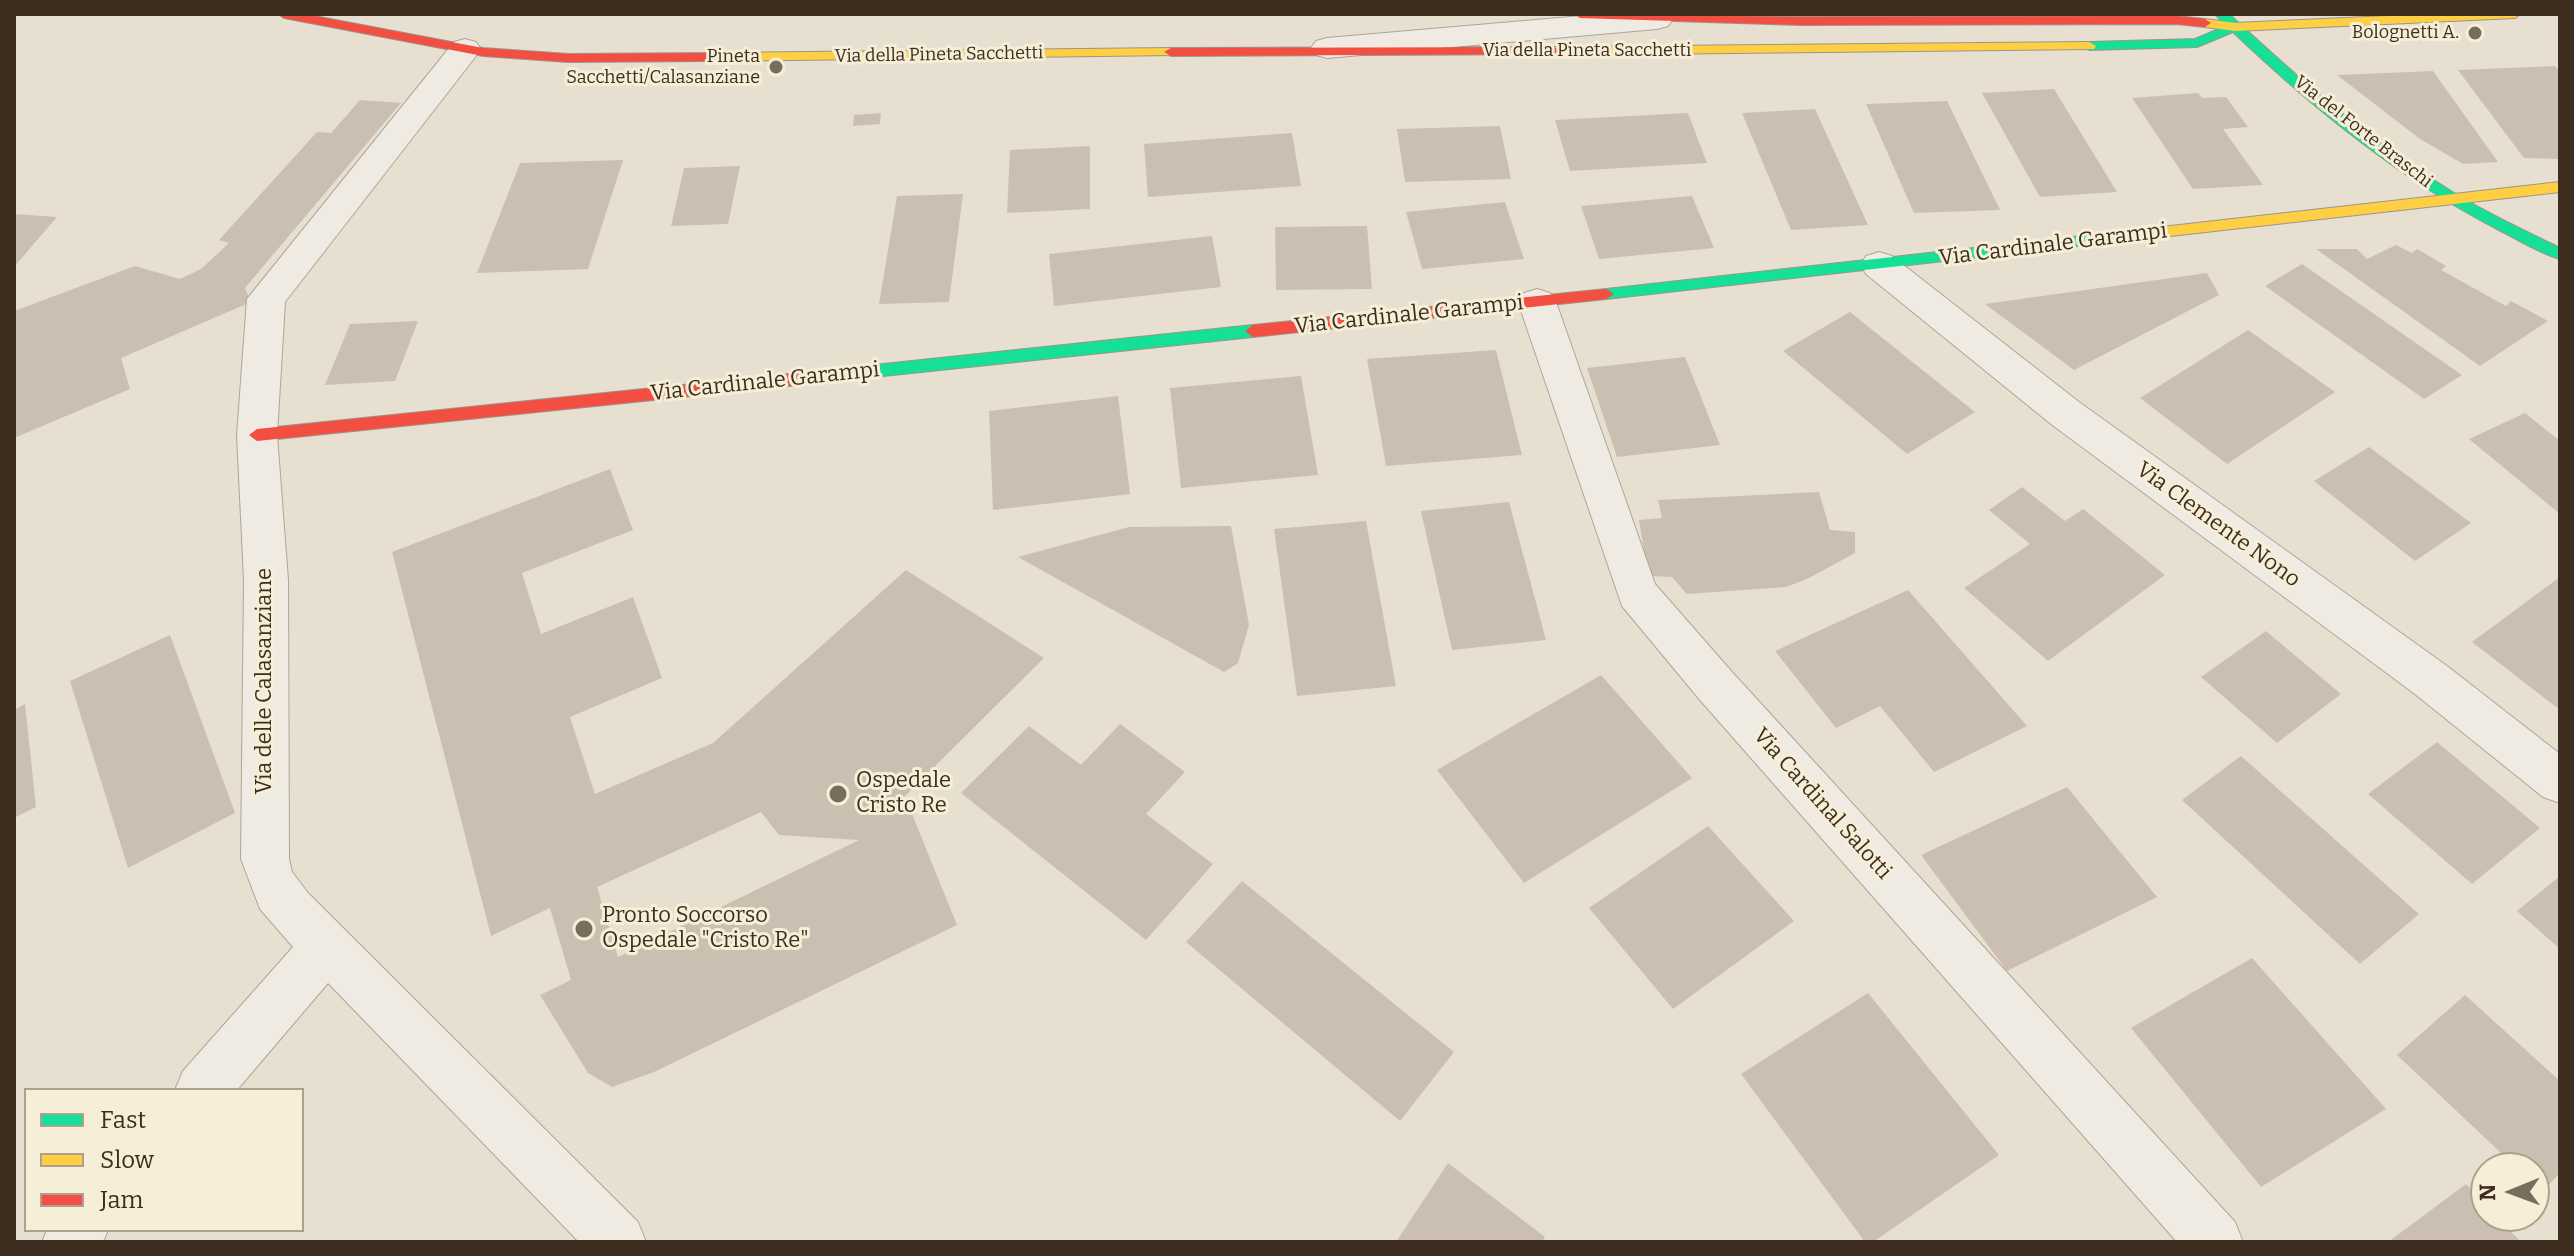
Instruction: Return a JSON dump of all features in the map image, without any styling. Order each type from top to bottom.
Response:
[{"type":"street","name":"Via della Pineta Sacchetti","points":[[284,14],[465,49],[568,58],[1297,51],[1750,51],[2162,45],[2197,43],[2228,20]]},
{"type":"street","name":"Via della Pineta Sacchetti","points":[[1580,14],[1664,18],[2228,20]]},
{"type":"street","points":[[2228,20],[2515,14]]},
{"type":"street","points":[[1297,51],[1664,18]]},
{"type":"street","name":"Via del Forte Braschi","points":[[2228,20],[2394,159],[2453,198],[2560,254]]},
{"type":"street","name":"Via delle Calasanziane","points":[[465,49],[266,299],[257,435],[266,580],[265,859],[267,874],[276,892],[326,947],[618,1242]]},
{"type":"street","name":"Via Cardinale Garampi","points":[[257,435],[1537,302],[2560,187]]},
{"type":"street","name":"Via Clemente Nono","points":[[1879,265],[2065,413],[2431,680],[2560,782]]},
{"type":"street","name":"Via Cardinal Salotti","points":[[1537,302],[1637,593],[1716,686],[2215,1242]]},
{"type":"street","points":[[204,1088],[326,947]]},
{"type":"building","points":[[2555,66],[2560,72],[2560,159],[2524,158],[2458,70]]},
{"type":"building","points":[[2433,71],[2498,162],[2463,164],[2420,139],[2337,75]]},
{"type":"building","points":[[2054,89],[2117,192],[2040,197],[1982,93]]},
{"type":"building","points":[[2198,93],[2202,98],[2226,97],[2248,127],[2223,129],[2263,185],[2193,189],[2132,98]]},
{"type":"building","points":[[360,100],[401,103],[245,288],[251,302],[121,358],[130,389],[14,438],[14,311],[135,266],[180,279],[201,269],[229,243],[219,240],[317,132],[331,133]]},
{"type":"building","points":[[1947,101],[2000,210],[1914,213],[1866,104]]},
{"type":"building","points":[[1815,109],[1868,225],[1791,230],[1742,113]]},
{"type":"building","points":[[881,113],[880,124],[853,126],[854,115]]},
{"type":"building","points":[[1688,113],[1707,163],[1570,171],[1555,120]]},
{"type":"building","points":[[1500,126],[1511,179],[1405,182],[1397,129]]},
{"type":"building","points":[[1292,133],[1301,186],[1148,197],[1144,144]]},
{"type":"building","points":[[1090,146],[1090,209],[1007,213],[1010,150]]},
{"type":"building","points":[[623,160],[588,269],[477,273],[520,163]]},
{"type":"building","points":[[740,166],[728,224],[671,226],[684,168]]},
{"type":"building","points":[[963,194],[949,302],[879,304],[897,196]]},
{"type":"building","points":[[1692,196],[1714,248],[1599,259],[1581,206]]},
{"type":"building","points":[[1505,202],[1524,259],[1422,269],[1406,212]]},
{"type":"building","points":[[14,214],[57,217],[14,267]]},
{"type":"building","points":[[1367,226],[1372,289],[1276,290],[1275,227]]},
{"type":"building","points":[[1212,236],[1221,287],[1054,306],[1049,254]]},
{"type":"building","points":[[2396,245],[2412,253],[2417,249],[2446,266],[2441,270],[2506,306],[2511,301],[2548,321],[2480,366],[2316,249],[2357,249],[2367,259]]},
{"type":"building","points":[[2302,264],[2462,375],[2424,399],[2265,286]]},
{"type":"building","points":[[2207,273],[2219,295],[2074,370],[1985,304]]},
{"type":"building","points":[[1850,312],[1975,412],[1907,454],[1783,351]]},
{"type":"building","points":[[418,321],[395,381],[325,385],[350,324]]},
{"type":"building","points":[[2248,330],[2335,392],[2227,464],[2140,398]]},
{"type":"building","points":[[1496,350],[1522,455],[1386,466],[1367,359]]},
{"type":"building","points":[[1685,357],[1720,445],[1617,457],[1587,368]]},
{"type":"building","points":[[1301,376],[1318,475],[1181,488],[1170,388]]},
{"type":"building","points":[[1118,396],[1130,494],[993,510],[989,411]]},
{"type":"building","points":[[2525,413],[2560,441],[2560,514],[2469,439]]},
{"type":"building","points":[[2369,447],[2471,523],[2415,561],[2314,481]]},
{"type":"building","points":[[610,469],[633,530],[522,573],[541,634],[633,597],[662,678],[570,717],[595,794],[713,743],[906,570],[1044,658],[902,799],[912,814],[957,925],[654,1072],[612,1087],[588,1073],[540,995],[571,980],[550,908],[491,936],[392,552]],"holes":[[[761,812],[779,835],[859,840],[618,957],[597,887]]]},
{"type":"building","points":[[2022,487],[2065,521],[2083,509],[2165,575],[2048,661],[1964,588],[2030,544],[1989,510]]},
{"type":"building","points":[[1819,492],[1830,530],[1855,532],[1855,553],[1809,578],[1786,587],[1687,594],[1672,577],[1648,576],[1639,520],[1662,518],[1658,500]]},
{"type":"building","points":[[1509,502],[1546,640],[1452,650],[1421,511]]},
{"type":"building","points":[[1366,521],[1396,686],[1297,696],[1274,529]]},
{"type":"building","points":[[1231,526],[1249,625],[1238,663],[1224,672],[1018,557],[1129,527]]},
{"type":"building","points":[[2560,577],[2560,710],[2472,642]]},
{"type":"building","points":[[1908,590],[2027,726],[1934,772],[1880,706],[1836,728],[1775,651]]},
{"type":"building","points":[[2266,631],[2341,694],[2277,743],[2201,677]]},
{"type":"building","points":[[170,635],[235,813],[128,868],[70,681]]},
{"type":"building","points":[[1601,675],[1692,778],[1524,883],[1437,770]]},
{"type":"building","points":[[25,704],[36,807],[14,818],[14,710]]},
{"type":"building","points":[[1120,724],[1185,772],[1146,814],[1213,864],[1146,940],[961,793],[1029,726],[1081,765]]},
{"type":"building","points":[[2437,742],[2540,828],[2472,884],[2368,794]]},
{"type":"building","points":[[2241,756],[2419,914],[2360,964],[2182,800]]},
{"type":"building","points":[[2067,787],[2157,897],[2007,971],[1921,855]]},
{"type":"building","points":[[1708,826],[1794,921],[1673,1009],[1589,908]]},
{"type":"building","points":[[2560,876],[2560,949],[2517,911]]},
{"type":"building","points":[[1242,881],[1454,1052],[1400,1121],[1186,942]]},
{"type":"building","points":[[2252,958],[2386,1109],[2261,1187],[2131,1028]]},
{"type":"building","points":[[1868,993],[1999,1155],[1873,1242],[1865,1242],[1741,1074]]},
{"type":"building","points":[[2465,995],[2560,1081],[2560,1173],[2550,1184],[2550,1152],[2500,1152],[2397,1055]]},
{"type":"building","points":[[1448,1163],[1545,1237],[1542,1242],[1396,1242]]},
{"type":"building","points":[[2466,1184],[2470,1188],[2470,1232],[2511,1232],[2521,1242],[2388,1242]]},
{"type":"traffic: fast","points":[[2221,14],[2324,106],[2406,169],[2466,206],[2560,254]]},
{"type":"traffic: fast","points":[[2089,46],[2197,43],[2235,27]]},
{"type":"traffic: fast","points":[[1606,294],[2135,235]]},
{"type":"traffic: fast","points":[[798,379],[1253,331]]},
{"type":"traffic: slow","points":[[2205,23],[2235,27],[2515,14]]},
{"type":"traffic: slow","points":[[1554,51],[2089,46]]},
{"type":"traffic: slow","points":[[715,57],[1171,52]]},
{"type":"traffic: slow","points":[[2135,235],[2560,187]]},
{"type":"traffic: jam","points":[[284,14],[483,52],[568,58],[715,57]]},
{"type":"traffic: jam","points":[[1580,14],[1800,21],[2176,20],[2205,23]]},
{"type":"traffic: jam","points":[[1171,52],[1554,51]]},
{"type":"traffic: jam","points":[[1253,331],[1606,294]]},
{"type":"traffic: jam","points":[[257,435],[798,379]]},
{"type":"place","name":"Bolognetti A.","points":[[2475,33]]},
{"type":"place","name":"Pineta Sacchetti/Calasanziane","points":[[776,67]]},
{"type":"place","name":"Ospedale Cristo Re","points":[[838,794]]},
{"type":"place","name":"Pronto Soccorso Ospedale \"Cristo Re\"","points":[[584,929]]}]
